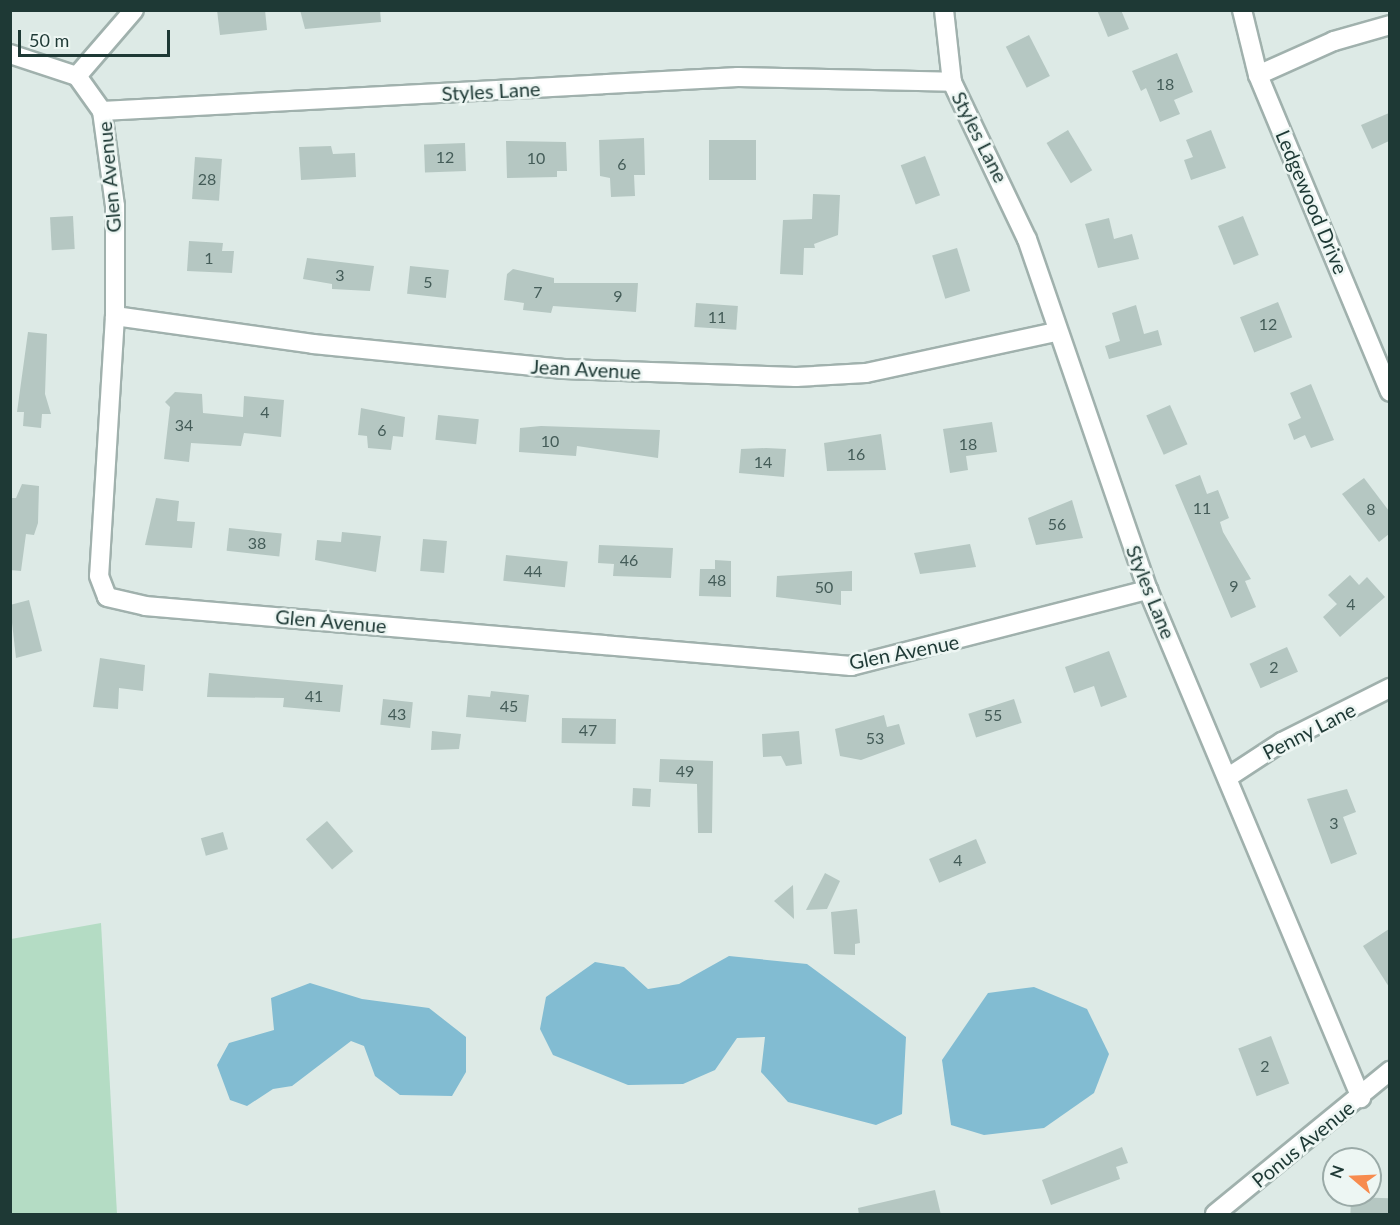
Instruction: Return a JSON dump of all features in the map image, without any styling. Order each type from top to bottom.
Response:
[{"type":"street","points":[[10,54],[77,76],[134,10]]},
{"type":"street","name":"Styles Lane","points":[[944,10],[952,82],[1000,172],[1148,590],[1230,776],[1361,1098]]},
{"type":"street","name":"Ledgewood Drive","points":[[1242,10],[1258,75],[1389,392]]},
{"type":"street","points":[[1258,75],[1334,41],[1389,25]]},
{"type":"street","name":"Glen Avenue","points":[[77,76],[102,111],[115,206],[115,316],[99,576],[107,597],[145,606],[850,666],[1148,590]]},
{"type":"street","name":"Styles Lane","points":[[102,111],[738,76],[952,82]]},
{"type":"street","name":"Jean Avenue","points":[[115,316],[313,344],[564,369],[796,377],[866,373],[1056,332]]},
{"type":"street","name":"Penny Lane","points":[[1230,776],[1282,742],[1389,688]]},
{"type":"street","name":"Ponus Avenue","points":[[1219,1213],[1361,1098],[1389,1071]]},
{"type":"green space","points":[[101,923],[117,1214],[11,1214],[11,939]]},
{"type":"water","points":[[729,956],[807,964],[906,1037],[902,1114],[876,1125],[788,1102],[761,1072],[765,1037],[737,1038],[715,1070],[683,1084],[628,1085],[553,1055],[540,1029],[546,997],[595,962],[624,967],[648,989],[679,984]]},
{"type":"water","points":[[310,983],[362,999],[429,1008],[466,1037],[466,1072],[452,1096],[400,1095],[375,1076],[364,1046],[351,1041],[292,1086],[273,1089],[247,1106],[230,1100],[217,1065],[229,1043],[274,1030],[271,998]]},
{"type":"water","points":[[1034,987],[1087,1009],[1109,1054],[1094,1093],[1044,1128],[984,1135],[951,1125],[942,1060],[988,993]]},
{"type":"building","points":[[217,10],[265,10],[267,30],[220,35]]},
{"type":"building","points":[[300,10],[380,10],[381,22],[305,29]]},
{"type":"building","points":[[1097,10],[1121,10],[1129,29],[1108,37]]},
{"type":"building","points":[[1029,35],[1050,76],[1027,88],[1006,47]]},
{"type":"building","points":[[1177,53],[1193,92],[1174,100],[1180,114],[1160,122],[1146,88],[1141,91],[1132,71]]},
{"type":"building","points":[[1389,113],[1389,141],[1372,149],[1361,125]]},
{"type":"building","points":[[1068,130],[1092,170],[1071,183],[1047,143]]},
{"type":"building","points":[[1211,130],[1226,168],[1191,180],[1184,160],[1193,157],[1186,140]]},
{"type":"building","points":[[644,138],[645,175],[634,175],[635,196],[611,197],[610,178],[600,176],[599,140]]},
{"type":"building","points":[[709,140],[756,140],[756,180],[709,180]]},
{"type":"building","points":[[506,141],[566,142],[567,171],[557,171],[557,177],[507,178]]},
{"type":"building","points":[[465,143],[466,171],[425,172],[424,144]]},
{"type":"building","points":[[331,146],[333,154],[355,153],[356,177],[301,180],[299,147]]},
{"type":"building","points":[[925,156],[940,195],[916,205],[901,165]]},
{"type":"building","points":[[195,157],[222,159],[219,201],[192,199]]},
{"type":"building","points":[[813,194],[840,195],[838,235],[814,244],[815,248],[804,248],[803,275],[780,274],[783,220],[812,219]]},
{"type":"building","points":[[73,216],[75,249],[52,250],[50,217]]},
{"type":"building","points":[[1243,216],[1259,255],[1234,265],[1218,226]]},
{"type":"building","points":[[1109,218],[1114,239],[1132,234],[1139,259],[1098,268],[1085,224]]},
{"type":"building","points":[[189,241],[223,243],[222,251],[234,251],[232,273],[187,271]]},
{"type":"building","points":[[957,248],[970,291],[945,299],[932,256]]},
{"type":"building","points":[[307,258],[374,266],[370,291],[332,289],[332,284],[303,279]]},
{"type":"building","points":[[410,266],[449,270],[446,298],[407,294]]},
{"type":"building","points":[[513,269],[554,278],[554,283],[638,283],[636,312],[553,306],[551,313],[523,310],[524,303],[504,300],[507,274]]},
{"type":"building","points":[[1278,302],[1292,337],[1254,353],[1240,317]]},
{"type":"building","points":[[696,303],[738,306],[736,330],[694,327]]},
{"type":"building","points":[[1136,305],[1144,334],[1158,330],[1162,345],[1109,359],[1105,346],[1120,341],[1112,313]]},
{"type":"building","points":[[28,332],[47,334],[45,394],[51,414],[42,414],[41,428],[23,426],[24,412],[17,412]]},
{"type":"building","points":[[1311,384],[1334,440],[1311,448],[1305,435],[1294,440],[1288,424],[1301,418],[1290,393]]},
{"type":"building","points":[[175,392],[202,394],[203,413],[243,417],[244,396],[284,400],[281,437],[244,433],[241,446],[191,443],[189,462],[164,459],[170,407],[165,402]]},
{"type":"building","points":[[1170,405],[1187,444],[1164,455],[1146,416]]},
{"type":"building","points":[[361,408],[405,417],[403,437],[393,436],[391,450],[368,448],[367,436],[358,435]]},
{"type":"building","points":[[438,415],[479,419],[476,444],[435,440]]},
{"type":"building","points":[[992,422],[997,452],[966,456],[968,470],[950,473],[943,429]]},
{"type":"building","points":[[541,426],[660,430],[658,458],[577,446],[576,456],[519,452],[520,428]]},
{"type":"building","points":[[881,434],[886,470],[827,471],[824,443]]},
{"type":"building","points":[[741,449],[786,449],[784,477],[739,473]]},
{"type":"building","points":[[1200,475],[1207,494],[1218,490],[1229,518],[1220,522],[1223,532],[1251,579],[1245,581],[1256,607],[1231,618],[1175,485]]},
{"type":"building","points":[[1364,478],[1389,511],[1389,534],[1379,542],[1342,494]]},
{"type":"building","points":[[22,484],[39,486],[38,523],[34,535],[26,534],[21,571],[10,570],[10,498],[16,498]]},
{"type":"building","points":[[156,498],[179,501],[177,521],[195,522],[192,548],[145,545]]},
{"type":"building","points":[[1072,500],[1083,538],[1036,545],[1028,518]]},
{"type":"building","points":[[229,528],[282,534],[279,556],[227,551]]},
{"type":"building","points":[[342,532],[381,536],[376,572],[315,560],[317,540],[341,542]]},
{"type":"building","points":[[423,539],[447,541],[444,573],[420,571]]},
{"type":"building","points":[[970,544],[976,567],[920,574],[914,553]]},
{"type":"building","points":[[599,545],[673,548],[671,578],[613,576],[614,564],[598,563]]},
{"type":"building","points":[[506,555],[568,561],[565,587],[503,581]]},
{"type":"building","points":[[715,560],[731,561],[731,597],[699,596],[700,569],[715,569]]},
{"type":"building","points":[[852,571],[852,591],[841,591],[841,605],[776,597],[777,576]]},
{"type":"building","points":[[1350,575],[1359,585],[1367,577],[1385,597],[1340,637],[1323,617],[1337,604],[1328,595]]},
{"type":"building","points":[[29,600],[42,651],[16,658],[10,605]]},
{"type":"building","points":[[1287,647],[1298,672],[1261,688],[1250,664]]},
{"type":"building","points":[[1109,651],[1127,697],[1101,707],[1094,686],[1074,693],[1065,667]]},
{"type":"building","points":[[100,658],[145,665],[143,691],[119,688],[118,709],[93,707]]},
{"type":"building","points":[[209,673],[343,685],[340,712],[283,707],[284,698],[207,697]]},
{"type":"building","points":[[491,691],[529,695],[526,722],[466,717],[468,695],[490,697]]},
{"type":"building","points":[[383,699],[413,702],[410,728],[380,725]]},
{"type":"building","points":[[1014,699],[1022,723],[976,738],[968,714]]},
{"type":"building","points":[[884,715],[887,727],[899,724],[905,744],[861,760],[840,756],[835,729]]},
{"type":"building","points":[[562,718],[616,719],[616,744],[562,743]]},
{"type":"building","points":[[432,731],[461,734],[459,749],[431,750]]},
{"type":"building","points":[[799,731],[802,764],[786,766],[781,756],[763,757],[762,734]]},
{"type":"building","points":[[660,759],[713,761],[712,833],[698,833],[697,784],[659,782]]},
{"type":"building","points":[[633,788],[651,789],[650,807],[632,806]]},
{"type":"building","points":[[1347,789],[1356,812],[1343,817],[1357,854],[1331,864],[1307,799]]},
{"type":"building","points":[[327,821],[353,851],[332,870],[306,839]]},
{"type":"building","points":[[223,832],[228,849],[206,856],[201,838]]},
{"type":"building","points":[[976,839],[986,863],[939,883],[929,859]]},
{"type":"building","points":[[825,873],[840,881],[827,909],[806,910]]},
{"type":"building","points":[[793,885],[794,919],[774,901]]},
{"type":"building","points":[[857,909],[860,943],[855,944],[855,955],[834,954],[831,912]]},
{"type":"building","points":[[1389,929],[1389,987],[1363,946]]},
{"type":"building","points":[[1271,1036],[1289,1084],[1257,1096],[1238,1049]]},
{"type":"building","points":[[1122,1147],[1128,1163],[1116,1167],[1120,1179],[1051,1205],[1042,1180]]},
{"type":"building","points":[[935,1190],[941,1215],[859,1215],[858,1208]]},
{"type":"building","points":[[1382,1198],[1389,1198],[1388,1214],[1350,1214],[1351,1207],[1382,1207]]}]
